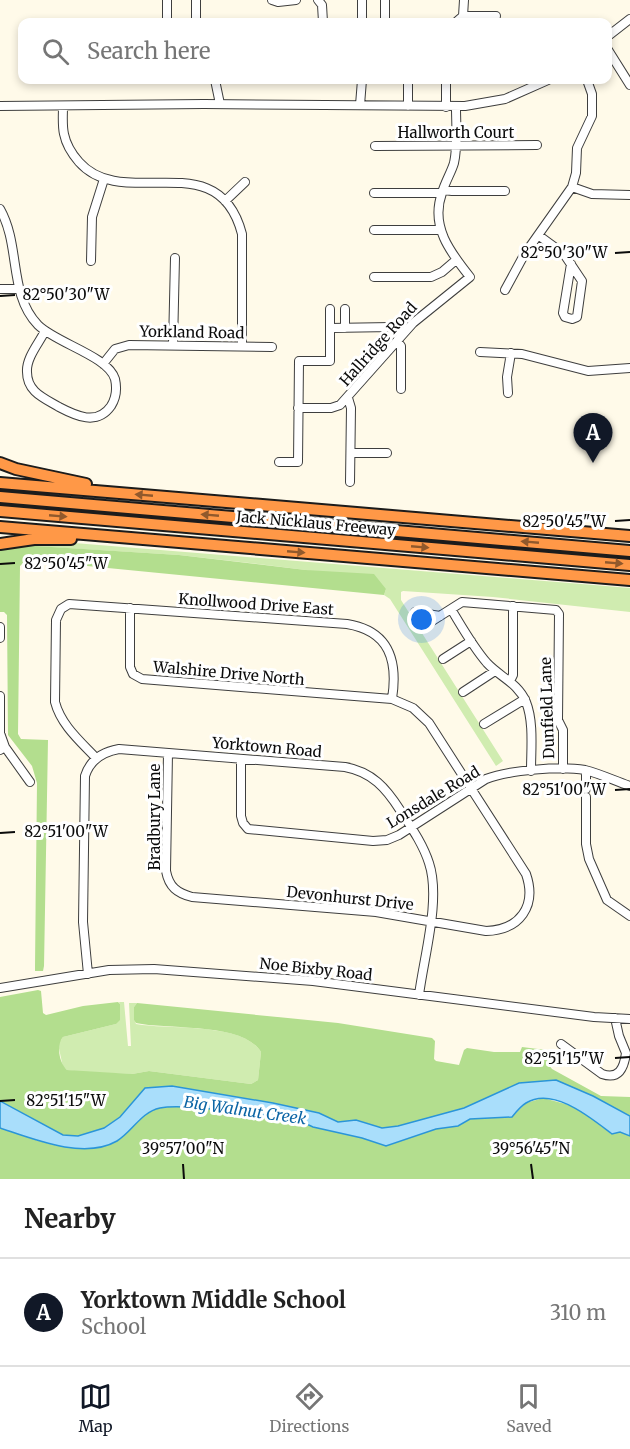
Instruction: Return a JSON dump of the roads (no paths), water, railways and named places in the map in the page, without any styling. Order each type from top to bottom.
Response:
[{"type":"highway","points":[[0,463],[16,470],[121,493]]},
{"type":"highway","points":[[0,483],[630,536]]},
{"type":"highway","name":"Jack Nicklaus Freeway","points":[[0,497],[630,551]]},
{"type":"highway","name":"Jack Nicklaus Freeway","points":[[0,511],[630,565]]},
{"type":"highway","points":[[0,527],[630,580]]},
{"type":"highway","points":[[0,544],[34,539],[122,537]]},
{"type":"street","points":[[167,0],[167,18]]},
{"type":"street","points":[[196,0],[196,18]]},
{"type":"street","points":[[272,0],[282,2],[296,0]]},
{"type":"street","points":[[318,0],[322,5],[322,18]]},
{"type":"street","points":[[362,0],[362,18]]},
{"type":"street","points":[[385,0],[385,18]]},
{"type":"street","points":[[463,16],[464,0]]},
{"type":"street","points":[[461,18],[463,16],[496,16]]},
{"type":"street","points":[[612,33],[630,19]]},
{"type":"street","points":[[612,56],[630,85]]},
{"type":"street","points":[[216,84],[220,104]]},
{"type":"street","points":[[360,105],[362,84]]},
{"type":"street","points":[[408,84],[408,106]]},
{"type":"street","points":[[446,84],[446,107]]},
{"type":"street","points":[[0,106],[220,104],[456,107],[498,101],[540,84]]},
{"type":"street","points":[[505,290],[524,255],[572,187],[576,173],[577,148],[591,119],[591,89],[589,84]]},
{"type":"street","points":[[63,106],[64,134],[74,156],[93,174],[104,179],[126,182],[182,182],[211,190],[225,201],[239,222],[242,234],[242,346]]},
{"type":"street","points":[[374,277],[431,277],[442,272],[456,260],[440,230],[438,209],[442,191],[454,161],[456,107]]},
{"type":"street","name":"Hallworth Court","points":[[375,146],[537,145]]},
{"type":"street","points":[[91,261],[92,217],[104,179]]},
{"type":"street","points":[[225,201],[245,182]]},
{"type":"street","points":[[572,187],[592,194],[630,195]]},
{"type":"street","points":[[374,193],[505,191]]},
{"type":"street","points":[[0,209],[12,242],[19,289],[32,317],[45,331],[103,364],[113,374],[117,388],[113,403],[106,411],[96,417],[75,416],[35,392],[27,377],[29,359],[45,331]]},
{"type":"street","points":[[374,230],[440,230]]},
{"type":"street","points":[[538,235],[564,254],[571,264],[582,281],[577,317],[572,319],[565,317],[563,313],[571,264]]},
{"type":"street","points":[[173,345],[175,258]]},
{"type":"street","name":"Hallridge Road","points":[[298,408],[335,407],[348,398],[400,338],[430,308],[470,277],[456,260]]},
{"type":"street","points":[[0,289],[19,289]]},
{"type":"street","points":[[279,462],[298,462],[299,361],[330,361],[330,309]]},
{"type":"street","points":[[345,309],[345,328]]},
{"type":"street","points":[[330,328],[392,327],[400,338],[401,389]]},
{"type":"street","name":"Yorkland Road","points":[[103,364],[115,349],[129,345],[272,347]]},
{"type":"street","points":[[480,352],[511,353],[582,370],[630,368]]},
{"type":"street","points":[[508,393],[507,377],[511,353]]},
{"type":"street","points":[[348,398],[351,408],[350,482]]},
{"type":"street","points":[[351,453],[387,453]]},
{"type":"street","name":"Knollwood Drive East","points":[[96,758],[64,723],[55,702],[56,620],[63,606],[74,603],[347,624],[362,628],[380,640],[393,661],[395,680],[392,699]]},
{"type":"street","points":[[421,628],[460,603],[513,606],[513,675],[510,681]]},
{"type":"street","name":"Dunfield Lane","points":[[513,606],[556,610],[559,615],[558,720],[563,730],[563,769]]},
{"type":"street","name":"Walshire Drive North","points":[[130,608],[130,667],[133,674],[142,679],[392,699]]},
{"type":"street","points":[[451,609],[471,641],[495,671],[510,681],[525,699],[530,720],[531,771]]},
{"type":"street","points":[[415,612],[440,616]]},
{"type":"street","points":[[0,627],[0,639]]},
{"type":"street","points":[[443,659],[471,641]]},
{"type":"street","points":[[463,692],[495,671]]},
{"type":"street","points":[[0,696],[0,734],[3,748],[30,782]]},
{"type":"street","points":[[392,699],[412,708],[429,723],[471,789]]},
{"type":"street","points":[[484,724],[525,699]]},
{"type":"street","name":"Yorktown Road","points":[[96,758],[119,749],[345,767],[364,773],[382,784],[411,828],[425,853],[432,873],[433,897],[419,995]]},
{"type":"street","name":"Bradbury Lane","points":[[168,753],[166,871],[168,880]]},
{"type":"street","points":[[88,974],[83,922],[85,781],[88,768],[96,758]]},
{"type":"street","name":"Lonsdale Road","points":[[241,759],[241,816],[248,829],[380,841],[393,838],[411,828],[493,777],[563,769],[586,771],[630,786]]},
{"type":"street","points":[[586,771],[586,844],[589,859],[607,900],[630,916]]},
{"type":"street","name":"Devonhurst Drive","points":[[168,880],[173,888],[192,897],[376,912],[495,930],[510,926],[526,909],[530,892],[526,874],[471,789]]},
{"type":"street","name":"Noe Bixby Road","points":[[0,988],[123,969],[154,969],[313,981],[630,1019]]},
{"type":"street","points":[[561,1044],[602,1074],[615,1076],[619,1073],[626,1053],[615,1018]]},
{"type":"water","name":"Big Walnut Creek","points":[[556,1080],[630,1116],[630,1136],[620,1132],[612,1134],[571,1106],[548,1098],[526,1103],[512,1117],[470,1119],[458,1126],[436,1129],[386,1146],[313,1127],[298,1120],[186,1107],[166,1107],[153,1110],[117,1141],[89,1149],[58,1146],[0,1128],[0,1101],[63,1135],[78,1136],[104,1128],[120,1117],[145,1088],[172,1086],[273,1103],[319,1113],[338,1122],[356,1120],[382,1128],[398,1126],[464,1108],[519,1083]]},
{"type":"place","name":"Yorktown Middle School","points":[[593,463]]}]
